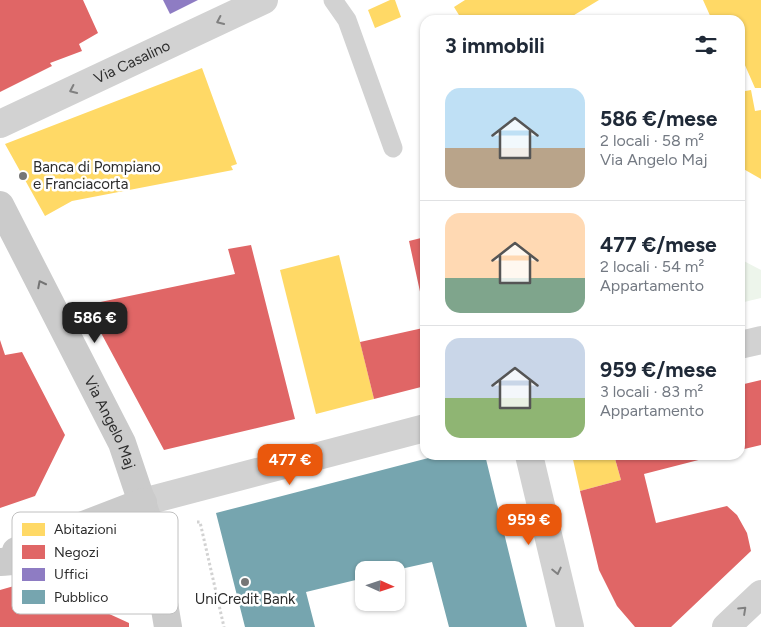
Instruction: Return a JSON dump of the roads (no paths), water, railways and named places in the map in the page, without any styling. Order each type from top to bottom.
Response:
[{"type":"main road","name":"Via Angelo Maj","points":[[0,206],[122,443],[146,512]]},
{"type":"main road","points":[[117,512],[143,502]]},
{"type":"main road","points":[[0,557],[12,552]]},
{"type":"street","name":"Via Casalino","points":[[0,124],[264,0]]},
{"type":"street","points":[[745,344],[761,340]]},
{"type":"street","points":[[143,502],[420,429]]},
{"type":"street","points":[[530,460],[570,627]]},
{"type":"street","points":[[726,627],[761,594]]},
{"type":"lane","points":[[333,0],[347,20],[394,148]]},
{"type":"place","name":"Banca di Pompiano e Franciacorta","points":[[23,176]]},
{"type":"place","name":"UniCredit Bank","points":[[245,582]]}]
